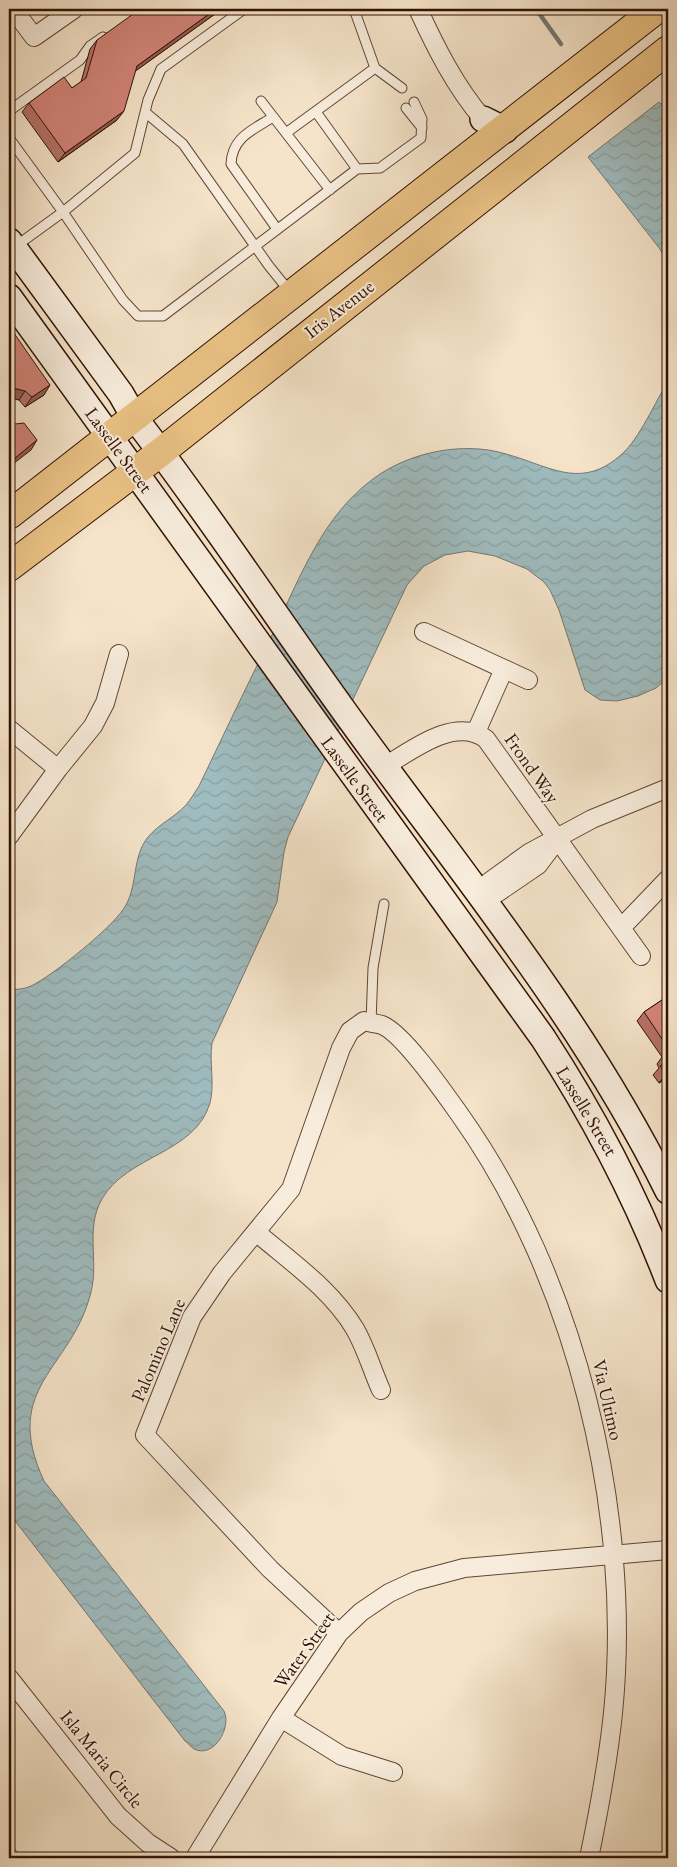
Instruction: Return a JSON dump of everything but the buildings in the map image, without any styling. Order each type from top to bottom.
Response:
[{"type":"main road","points":[[9,515],[292,294],[493,129],[657,9]]},
{"type":"main road","name":"Iris Avenue","points":[[9,567],[161,452],[523,163],[668,50]]},
{"type":"main road","points":[[493,129],[523,163]]},
{"type":"main road","name":"Lasselle Street","points":[[10,245],[121,394],[134,417],[161,452],[364,740],[582,1038],[622,1103],[663,1176]]},
{"type":"main road","name":"Lasselle Street","points":[[9,297],[543,1038],[617,1162],[668,1280]]},
{"type":"main road","points":[[348,769],[371,780],[380,789],[457,895],[467,899],[478,895]]},
{"type":"street","points":[[13,9],[34,37],[74,9]]},
{"type":"street","points":[[418,9],[433,42],[463,94],[493,129]]},
{"type":"street","points":[[424,632],[528,680]]},
{"type":"street","points":[[9,836],[58,769],[93,726],[105,703],[119,654]]},
{"type":"street","points":[[476,732],[504,669]]},
{"type":"street","points":[[9,729],[58,769]]},
{"type":"street","name":"Frond Way","points":[[384,767],[433,739],[454,732],[476,732],[486,739],[641,956]]},
{"type":"street","points":[[478,895],[489,882],[521,859],[592,820],[668,788]]},
{"type":"street","points":[[621,928],[668,878]]},
{"type":"street","name":"Palomino Lane","points":[[340,1633],[270,1569],[145,1435],[192,1317],[222,1273],[291,1189],[341,1048],[350,1031],[367,1022]]},
{"type":"street","name":"Via Ultimo","points":[[367,1022],[383,1026],[399,1038],[444,1092],[492,1164],[522,1218],[538,1252],[576,1354],[588,1399],[605,1488],[612,1556],[616,1642],[613,1711],[603,1786],[589,1858]]},
{"type":"street","points":[[256,1232],[322,1288],[340,1308],[355,1330],[380,1390]]},
{"type":"street","name":"Water Street","points":[[195,1858],[282,1718],[340,1633],[361,1612],[388,1593],[438,1573],[464,1568],[668,1550]]},
{"type":"street","name":"Isla Maria Circle","points":[[9,1678],[118,1816],[148,1843],[171,1858]]},
{"type":"street","points":[[282,1718],[342,1756],[393,1772]]},
{"type":"lane","points":[[10,245],[64,212],[135,154],[145,112],[161,69],[244,9]]},
{"type":"lane","points":[[354,9],[376,68],[389,79],[398,91]]},
{"type":"lane","points":[[9,111],[80,60],[90,46],[112,30]]},
{"type":"lane","points":[[286,133],[376,68]]},
{"type":"lane","points":[[261,101],[330,190]]},
{"type":"lane","points":[[9,138],[64,212],[123,300],[138,316],[163,316],[357,169],[380,168],[420,138],[422,119],[414,102]]},
{"type":"lane","points":[[406,108],[422,128]]},
{"type":"lane","points":[[145,112],[183,144],[254,246],[292,294]]},
{"type":"lane","points":[[316,112],[357,169]]},
{"type":"lane","points":[[273,117],[236,142],[232,152],[231,164],[277,229]]},
{"type":"lane","points":[[367,1022],[373,968],[384,904]]},
{"type":"water","points":[[659,102],[668,110],[668,264],[660,249],[588,157]]},
{"type":"water","points":[[668,381],[668,678],[656,688],[638,696],[617,701],[600,700],[585,690],[559,610],[550,590],[544,582],[527,569],[495,556],[468,551],[445,555],[424,566],[407,585],[288,837],[277,902],[212,1043],[211,1096],[210,1103],[202,1120],[176,1144],[127,1173],[113,1184],[102,1199],[97,1210],[93,1233],[94,1268],[91,1292],[82,1319],[44,1380],[35,1400],[30,1422],[33,1449],[44,1481],[224,1711],[226,1718],[220,1740],[208,1750],[194,1749],[185,1741],[9,1513],[9,989],[23,989],[40,981],[83,949],[120,914],[130,897],[137,862],[143,845],[152,832],[186,805],[199,786],[304,568],[327,528],[340,510],[356,494],[373,479],[403,462],[420,456],[455,449],[489,450],[565,472],[593,471],[607,465],[622,454],[635,439]]},
{"type":"water","points":[[9,1842],[22,1858],[9,1858]]},
{"type":"waterway","points":[[536,9],[561,44]]}]
